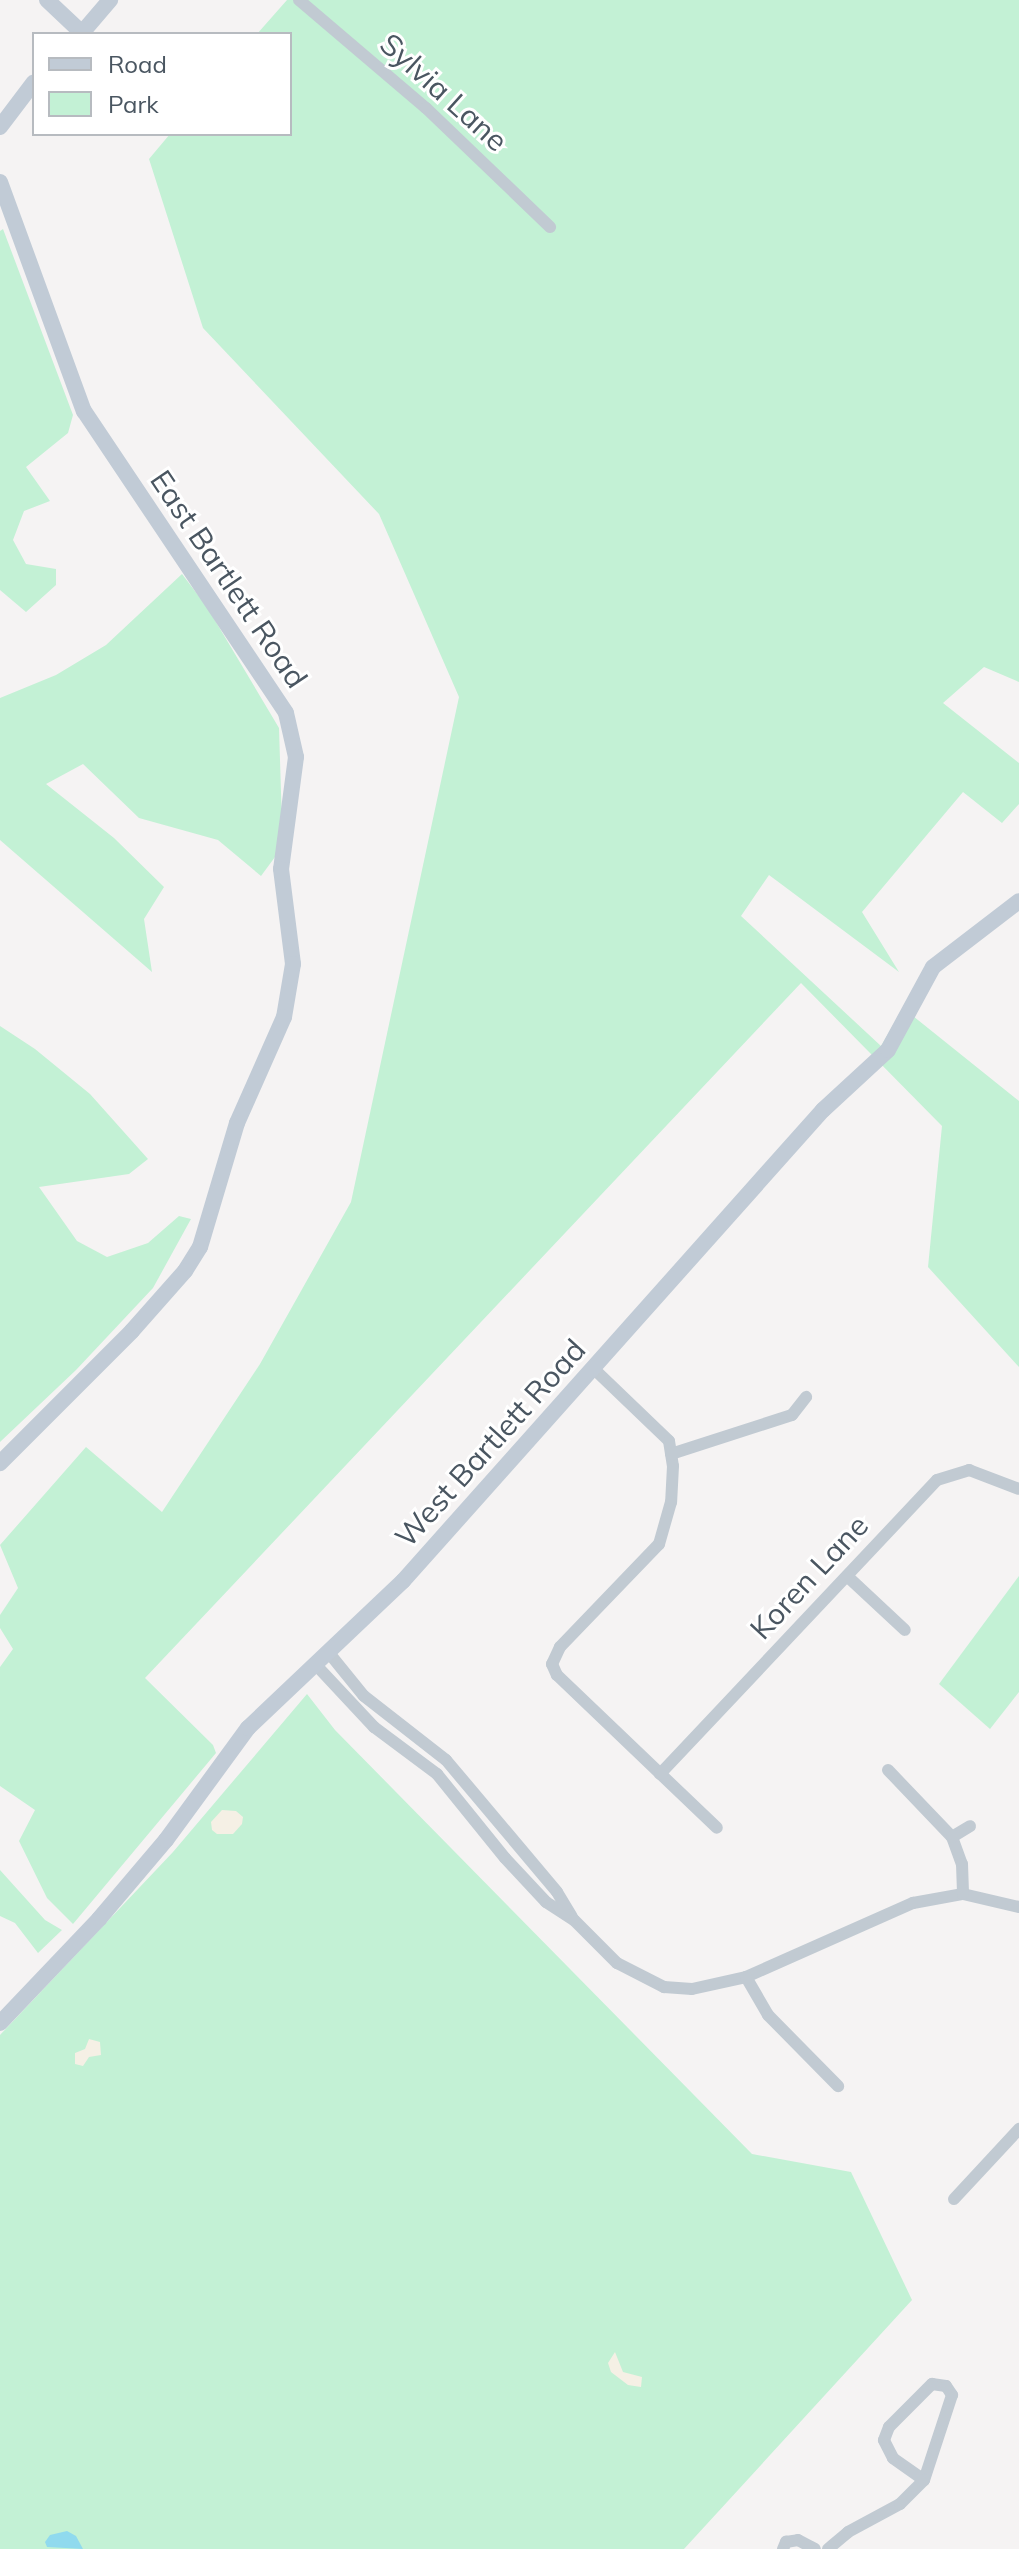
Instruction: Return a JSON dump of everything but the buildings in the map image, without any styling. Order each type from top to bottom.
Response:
[{"type":"street","points":[[47,0],[80,32]]},
{"type":"street","points":[[82,32],[110,0]]},
{"type":"street","name":"Sylvia Lane","points":[[299,0],[426,108],[550,227]]},
{"type":"street","points":[[0,127],[32,85]]},
{"type":"street","name":"East Bartlett Road","points":[[0,182],[84,411],[286,713],[296,757],[281,869],[293,964],[284,1017],[237,1123],[200,1247],[185,1271],[132,1331],[0,1463]]},
{"type":"street","name":"West Bartlett Road","points":[[0,2023],[99,1919],[166,1840],[248,1728],[418,1566],[823,1110],[888,1050],[933,967],[1019,901]]},
{"type":"street","points":[[594,1369],[669,1441],[671,1502],[659,1544],[560,1647],[552,1664],[557,1675],[717,1828]]},
{"type":"street","points":[[671,1454],[792,1415],[806,1397]]},
{"type":"street","name":"Koren Lane","points":[[660,1774],[907,1510],[946,1475],[969,1470],[1019,1489]]},
{"type":"street","points":[[847,1576],[905,1630]]},
{"type":"street","points":[[322,1659],[446,1760],[546,1880],[574,1920]]},
{"type":"street","points":[[322,1659],[352,1706],[437,1774],[535,1890],[574,1920],[617,1963],[664,1987],[692,1989],[746,1977],[913,1903],[963,1894],[1019,1907]]},
{"type":"street","points":[[352,1706],[364,1696]]},
{"type":"street","points":[[888,1770],[952,1837],[962,1864],[963,1894]]},
{"type":"street","points":[[952,1837],[970,1826]]},
{"type":"street","points":[[535,1890],[546,1880]]},
{"type":"street","points":[[746,1977],[768,2015],[838,2086]]},
{"type":"street","points":[[954,2199],[1019,2129]]},
{"type":"street","points":[[828,2549],[848,2532],[900,2504],[924,2480],[952,2402],[949,2390],[941,2384],[932,2384],[885,2435],[884,2445],[893,2458],[924,2480]]},
{"type":"street","points":[[783,2549],[786,2542],[803,2540],[815,2549]]},
{"type":"green space","points":[[287,0],[1019,0],[1019,682],[984,667],[943,703],[1019,763],[1019,804],[1002,823],[963,792],[862,912],[899,972],[769,875],[741,916],[881,1046],[903,1008],[1019,1101],[1019,1367],[928,1267],[942,1126],[801,983],[145,1678],[213,1745],[216,1753],[73,1924],[47,1898],[19,1841],[35,1810],[0,1786],[0,1667],[13,1649],[0,1628],[0,1615],[18,1588],[0,1545],[86,1447],[162,1512],[260,1364],[351,1202],[459,697],[379,514],[203,328],[149,159],[168,136],[292,136],[292,32],[259,32]]},
{"type":"green space","points":[[3,229],[73,415],[68,433],[26,467],[50,501],[24,511],[13,540],[26,564],[56,569],[56,585],[26,612],[0,590],[0,231]]},
{"type":"green space","points":[[182,574],[207,607],[279,728],[282,824],[275,857],[261,876],[218,840],[139,818],[83,764],[46,784],[114,838],[164,887],[144,919],[152,972],[0,840],[0,698],[56,675],[106,645]]},
{"type":"green space","points":[[0,1026],[35,1049],[90,1094],[148,1159],[129,1174],[39,1187],[77,1241],[107,1257],[148,1243],[179,1216],[191,1219],[153,1288],[76,1370],[0,1442]]},
{"type":"green space","points":[[1019,1576],[1019,1692],[990,1729],[939,1684]]},
{"type":"green space","points":[[307,1694],[335,1730],[752,2154],[851,2172],[912,2300],[684,2549],[0,2549],[0,2035],[173,1852]]},
{"type":"green space","points":[[0,1870],[45,1920],[62,1930],[38,1953],[15,1923],[0,1916]]},
{"type":"sand","points":[[222,1810],[236,1811],[243,1817],[242,1824],[233,1834],[217,1834],[212,1830],[211,1822]]},
{"type":"sand","points":[[89,2039],[100,2042],[101,2055],[89,2057],[83,2066],[75,2064],[75,2053],[85,2049]]},
{"type":"sand","points":[[615,2352],[623,2372],[642,2377],[641,2387],[628,2385],[611,2372],[608,2363]]},
{"type":"water","points":[[67,2531],[76,2536],[83,2549],[47,2547],[45,2542],[50,2535]]}]
